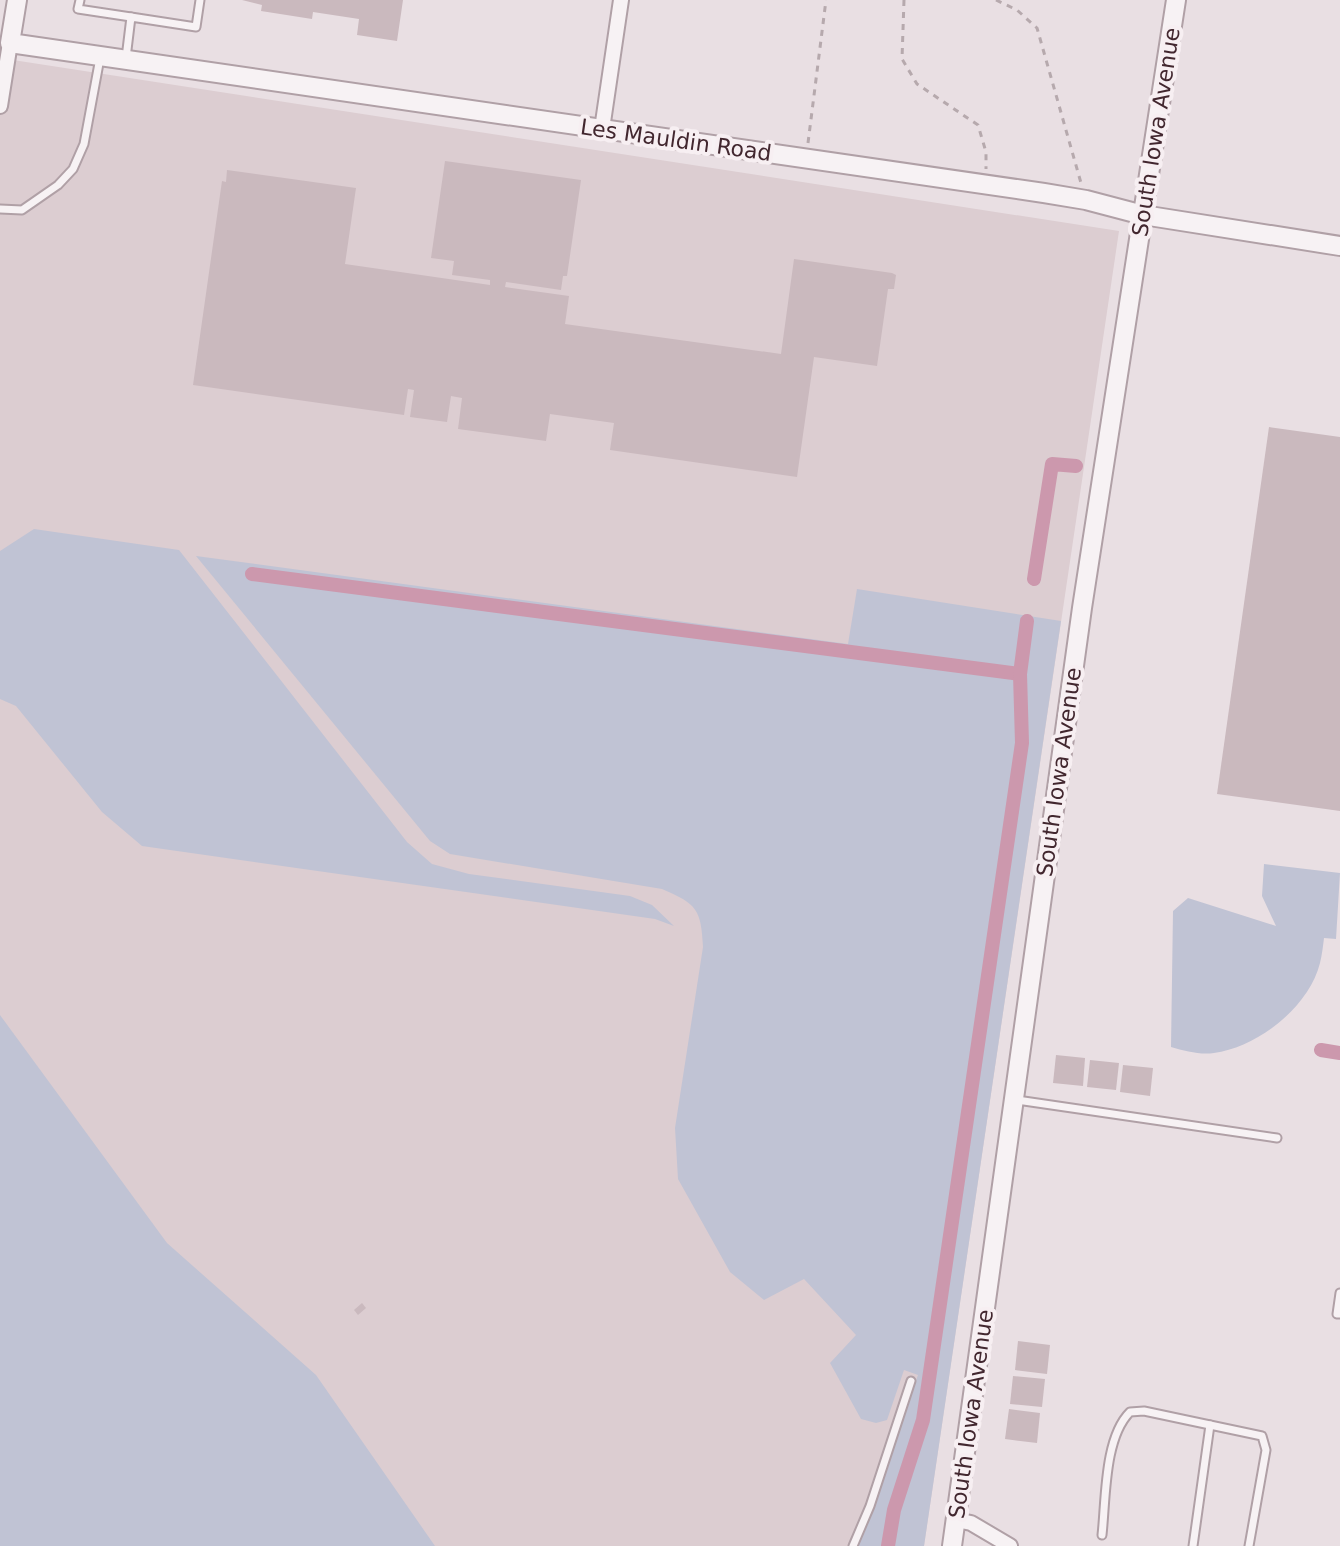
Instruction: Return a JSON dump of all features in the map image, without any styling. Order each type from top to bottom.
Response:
[{"type":"street","points":[[0,106],[5,44],[17,0]]},
{"type":"street","points":[[602,129],[621,0]]},
{"type":"street","name":"South Iowa Avenue","points":[[952,1546],[1082,608],[1176,0]]},
{"type":"street","name":"Les Mauldin Road","points":[[5,44],[1086,200],[1143,215],[1340,246]]},
{"type":"street","points":[[956,1520],[971,1523],[1010,1546]]},
{"type":"lane","points":[[80,0],[78,9],[196,27],[200,0]]},
{"type":"lane","points":[[126,60],[131,17]]},
{"type":"lane","points":[[0,209],[22,210],[58,185],[73,169],[84,144],[100,56]]},
{"type":"lane","points":[[1015,1100],[1277,1138]]},
{"type":"lane","points":[[1340,1293],[1337,1314],[1340,1314]]},
{"type":"lane","points":[[853,1546],[870,1506],[911,1381]]},
{"type":"lane","points":[[1102,1535],[1113,1443],[1119,1422],[1130,1412],[1144,1411],[1262,1436],[1266,1450],[1249,1546]]},
{"type":"lane","points":[[1193,1546],[1210,1425]]},
{"type":"path","points":[[806,159],[826,0]]},
{"type":"path","points":[[904,0],[902,59],[917,84],[978,125],[986,152],[985,185]]},
{"type":"path","points":[[996,0],[1017,10],[1037,28],[1086,200]]},
{"type":"shaded area","points":[[0,58],[1119,231],[924,1546],[0,1546]]},
{"type":"shaded area","points":[[34,529],[179,550],[407,842],[432,864],[469,874],[630,896],[652,905],[674,926],[655,919],[142,846],[102,812],[16,706],[0,699],[0,551]]},
{"type":"shaded area","points":[[196,556],[848,644],[857,589],[1061,621],[924,1546],[855,1546],[918,1375],[904,1370],[887,1420],[876,1423],[861,1419],[830,1363],[856,1335],[804,1279],[764,1300],[730,1272],[678,1179],[675,1128],[703,947],[701,924],[695,909],[662,889],[450,854],[430,841]]},
{"type":"shaded area","points":[[1264,864],[1340,873],[1336,939],[1324,938],[1320,963],[1305,995],[1264,1033],[1248,1043],[1214,1053],[1171,1047],[1173,911],[1188,898],[1276,926],[1262,896]]},
{"type":"shaded area","points":[[0,1015],[167,1243],[316,1375],[435,1546],[0,1546]]},
{"type":"building","points":[[242,0],[403,0],[397,41],[357,35],[359,19],[313,12],[312,19],[261,11],[262,5]]},
{"type":"building","points":[[445,161],[581,180],[567,276],[563,276],[561,290],[506,282],[505,287],[569,296],[565,324],[781,354],[794,259],[896,275],[894,289],[888,289],[877,366],[814,357],[797,477],[610,450],[614,423],[550,414],[546,441],[458,429],[462,398],[451,396],[447,422],[410,417],[414,390],[408,389],[404,415],[193,385],[222,181],[226,182],[227,170],[356,188],[345,264],[490,285],[490,280],[452,275],[454,261],[431,258]]},
{"type":"building","points":[[1269,427],[1340,437],[1340,811],[1217,794]]},
{"type":"building","points":[[1056,1055],[1085,1058],[1083,1086],[1053,1083]]},
{"type":"building","points":[[1090,1060],[1119,1063],[1116,1090],[1087,1087]]},
{"type":"building","points":[[1123,1065],[1153,1068],[1150,1096],[1120,1092]]},
{"type":"building","points":[[362,1303],[366,1308],[358,1315],[354,1310]]},
{"type":"building","points":[[1018,1341],[1050,1345],[1047,1374],[1015,1370]]},
{"type":"building","points":[[1013,1376],[1045,1379],[1042,1407],[1010,1404]]},
{"type":"building","points":[[1009,1409],[1040,1413],[1037,1443],[1005,1439]]},
{"type":"waterway","points":[[1034,579],[1052,464],[1076,466]]},
{"type":"waterway","points":[[252,574],[1020,674]]},
{"type":"waterway","points":[[888,1546],[894,1510],[923,1420],[1022,743],[1020,674],[1027,621]]},
{"type":"waterway","points":[[1321,1050],[1340,1053]]}]
